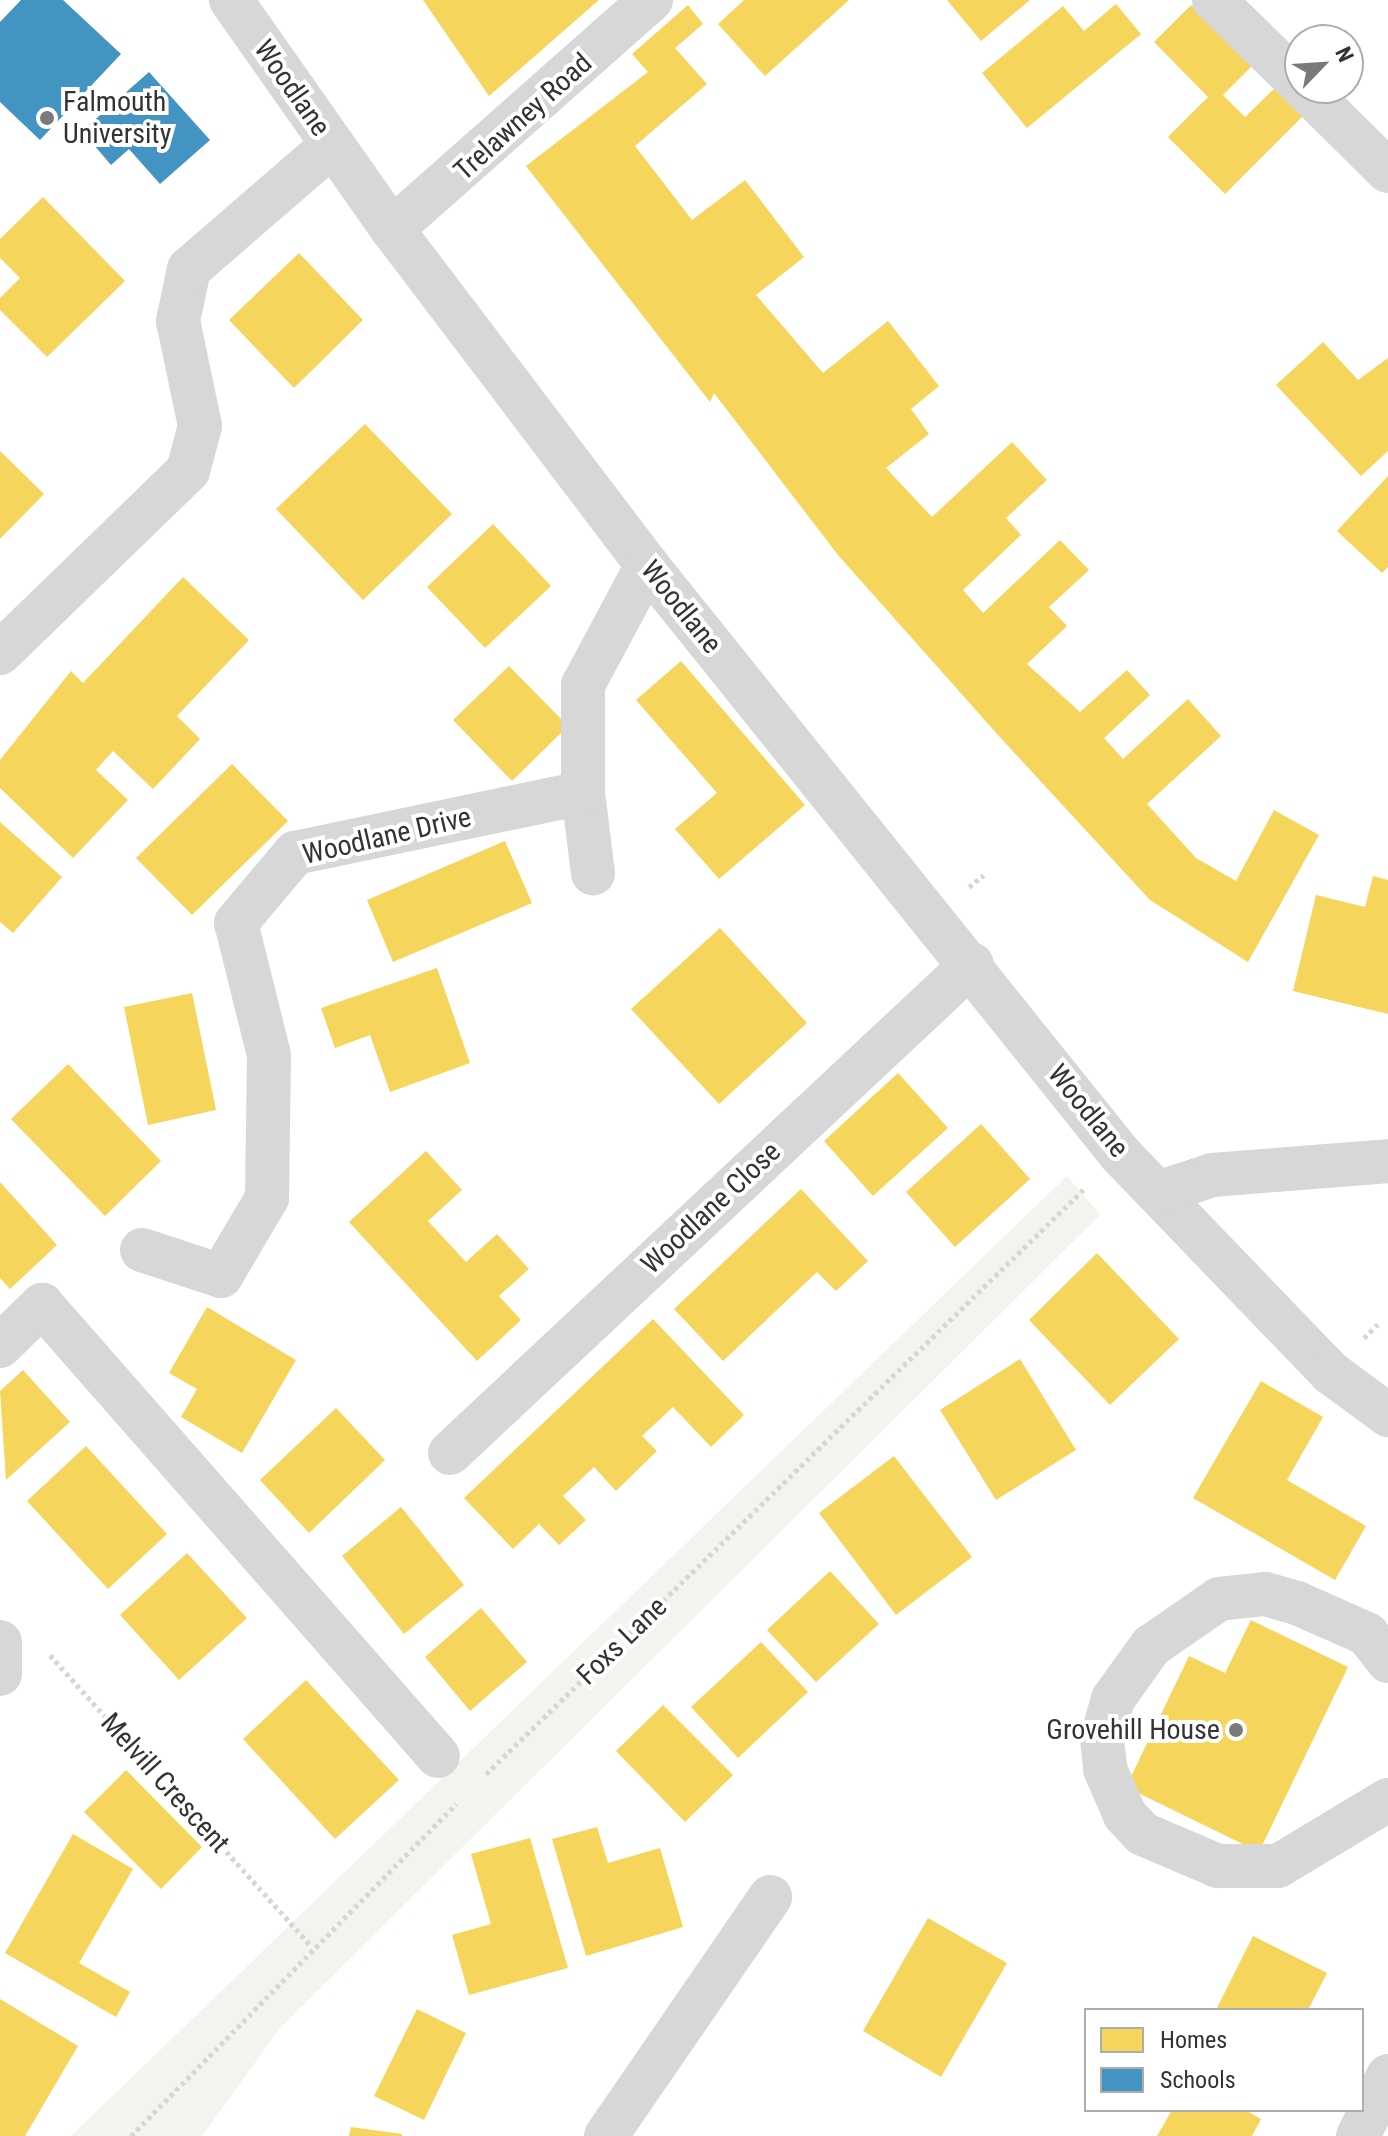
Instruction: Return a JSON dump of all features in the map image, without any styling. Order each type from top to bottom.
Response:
[{"type":"street","name":"Woodlane","points":[[231,0],[392,229],[647,565],[972,964],[1120,1154],[1331,1373],[1388,1415]]},
{"type":"street","name":"Trelawney Road","points":[[392,229],[651,0]]},
{"type":"street","points":[[1214,0],[1284,68]]},
{"type":"street","points":[[1320,104],[1388,171]]},
{"type":"street","points":[[0,653],[188,471],[200,426],[178,321],[189,269],[332,145]]},
{"type":"street","points":[[593,873],[583,793],[583,685],[647,565]]},
{"type":"street","name":"Woodlane Drive","points":[[142,1250],[221,1276],[267,1198],[269,1055],[236,923],[295,853],[583,793]]},
{"type":"street","name":"Woodlane Close","points":[[450,1453],[972,964]]},
{"type":"street","points":[[1158,1193],[1212,1175],[1388,1161]]},
{"type":"street","points":[[0,1346],[42,1305],[438,1756]]},
{"type":"street","points":[[1388,1661],[1367,1634],[1297,1603],[1265,1594],[1219,1599],[1151,1646],[1113,1699],[1102,1738],[1105,1769],[1125,1815],[1143,1834],[1218,1866],[1278,1866],[1388,1800]]},
{"type":"street","points":[[606,2136],[770,1897]]},
{"type":"street","points":[[1358,2136],[1388,2076]]},
{"type":"path","name":"Foxs Lane","points":[[483,1777],[1120,1154]]},
{"type":"path","name":"Melvill Crescent","points":[[2,1656],[45,1649],[311,1946]]},
{"type":"path","points":[[131,2136],[311,1946],[461,1799]]},
{"type":"shaded area","points":[[1067,1176],[1100,1215],[280,2028],[202,2136],[71,2136]]},
{"type":"building: Homes","points":[[423,0],[599,0],[489,96]]},
{"type":"building: Homes","points":[[744,0],[849,0],[765,76],[718,24]]},
{"type":"building: Homes","points":[[947,0],[1030,0],[981,41]]},
{"type":"building: Homes","points":[[1116,4],[1141,34],[1027,128],[982,73],[1063,6],[1084,31]]},
{"type":"building: Homes","points":[[688,5],[703,24],[675,48],[707,84],[635,146],[692,220],[745,180],[804,257],[756,295],[823,373],[888,321],[939,386],[911,409],[929,434],[886,468],[932,517],[1012,442],[1047,480],[1006,518],[1021,535],[963,590],[983,613],[1060,540],[1089,570],[1049,607],[1067,626],[1027,664],[1080,712],[1127,670],[1150,695],[1104,738],[1123,759],[1188,699],[1221,736],[1147,804],[1196,858],[1236,881],[1274,810],[1319,835],[1248,962],[1150,900],[998,735],[838,555],[714,393],[710,402],[526,166],[648,72],[632,54]]},
{"type":"building: Homes","points":[[1191,5],[1252,66],[1223,95],[1245,117],[1276,87],[1284,95],[1284,104],[1293,104],[1304,115],[1225,194],[1168,137],[1208,97],[1154,42]]},
{"type":"building: Homes","points":[[43,197],[125,281],[47,357],[0,310],[0,298],[20,278],[0,258],[0,239]]},
{"type":"building: Homes","points":[[299,253],[363,320],[294,388],[229,320]]},
{"type":"building: Homes","points":[[1323,342],[1358,380],[1388,358],[1388,451],[1361,476],[1276,385]]},
{"type":"building: Homes","points":[[365,424],[452,514],[363,600],[276,509]]},
{"type":"building: Homes","points":[[0,451],[44,494],[0,539]]},
{"type":"building: Homes","points":[[1388,476],[1388,567],[1382,573],[1337,531]]},
{"type":"building: Homes","points":[[493,524],[551,586],[485,648],[427,587]]},
{"type":"building: Homes","points":[[183,577],[249,640],[177,716],[200,739],[153,789],[113,751],[96,770],[128,800],[73,858],[0,788],[0,760],[71,671],[83,683]]},
{"type":"building: Homes","points":[[681,661],[805,805],[719,879],[675,829],[717,793],[636,700]]},
{"type":"building: Homes","points":[[509,666],[568,726],[512,781],[453,720]]},
{"type":"building: Homes","points":[[232,764],[288,821],[192,915],[136,858]]},
{"type":"building: Homes","points":[[0,822],[62,877],[13,933],[0,922]]},
{"type":"building: Homes","points":[[505,841],[532,903],[393,962],[367,900]]},
{"type":"building: Homes","points":[[1373,876],[1388,880],[1388,1014],[1293,991],[1316,895],[1365,907]]},
{"type":"building: Homes","points":[[720,928],[807,1023],[719,1104],[631,1009]]},
{"type":"building: Homes","points":[[437,968],[470,1063],[390,1092],[370,1035],[335,1048],[321,1008]]},
{"type":"building: Homes","points":[[192,993],[216,1110],[148,1125],[124,1007]]},
{"type":"building: Homes","points":[[68,1064],[161,1161],[105,1216],[11,1119]]},
{"type":"building: Homes","points":[[898,1073],[948,1128],[873,1196],[824,1141]]},
{"type":"building: Homes","points":[[981,1124],[1030,1179],[955,1247],[906,1192]]},
{"type":"building: Homes","points":[[426,1151],[462,1190],[428,1221],[466,1262],[497,1234],[529,1269],[499,1296],[521,1320],[477,1361],[349,1222]]},
{"type":"building: Homes","points":[[0,1182],[57,1245],[10,1289],[0,1278]]},
{"type":"building: Homes","points":[[801,1189],[868,1261],[836,1291],[817,1272],[723,1361],[674,1309]]},
{"type":"building: Homes","points":[[1097,1253],[1179,1339],[1110,1405],[1029,1320]]},
{"type":"building: Homes","points":[[207,1307],[296,1360],[242,1453],[181,1417],[197,1389],[169,1373]]},
{"type":"building: Homes","points":[[653,1319],[744,1415],[711,1447],[673,1407],[642,1436],[657,1451],[616,1491],[594,1467],[563,1496],[586,1520],[559,1545],[539,1524],[513,1549],[464,1498]]},
{"type":"building: Homes","points":[[1020,1359],[1076,1450],[996,1500],[940,1410]]},
{"type":"building: Homes","points":[[23,1370],[70,1422],[6,1480],[0,1391]]},
{"type":"building: Homes","points":[[1261,1381],[1323,1417],[1287,1480],[1366,1526],[1335,1580],[1193,1498]]},
{"type":"building: Homes","points":[[336,1408],[385,1460],[309,1533],[260,1480]]},
{"type":"building: Homes","points":[[86,1446],[167,1534],[108,1589],[27,1501]]},
{"type":"building: Homes","points":[[894,1456],[972,1557],[896,1615],[819,1513]]},
{"type":"building: Homes","points":[[401,1507],[464,1585],[404,1634],[342,1556]]},
{"type":"building: Homes","points":[[187,1553],[247,1618],[179,1680],[120,1615]]},
{"type":"building: Homes","points":[[830,1571],[879,1624],[816,1682],[767,1630]]},
{"type":"building: Homes","points":[[481,1608],[527,1662],[470,1711],[425,1657]]},
{"type":"building: Homes","name":"Grovehill House","points":[[1251,1620],[1348,1667],[1259,1852],[1126,1787],[1189,1656],[1225,1673]]},
{"type":"building: Homes","points":[[761,1642],[808,1692],[738,1758],[691,1707]]},
{"type":"building: Homes","points":[[306,1680],[399,1780],[335,1839],[243,1739]]},
{"type":"building: Homes","points":[[663,1705],[733,1775],[685,1822],[616,1751]]},
{"type":"building: Homes","points":[[126,1770],[202,1847],[161,1889],[84,1812]]},
{"type":"building: Homes","points":[[597,1827],[608,1863],[660,1848],[683,1927],[586,1956],[552,1839]]},
{"type":"building: Homes","points":[[73,1834],[133,1869],[79,1963],[130,1992],[116,2017],[5,1953]]},
{"type":"building: Homes","points":[[530,1838],[568,1968],[469,1995],[452,1935],[491,1924],[471,1854]]},
{"type":"building: Homes","points":[[928,1918],[1007,1963],[941,2077],[863,2031]]},
{"type":"building: Homes","points":[[1253,1936],[1327,1973],[1309,2008],[1217,2008]]},
{"type":"building: Homes","points":[[0,1999],[78,2046],[25,2136],[0,2136]]},
{"type":"building: Homes","points":[[417,2009],[466,2033],[424,2120],[374,2096]]},
{"type":"building: Homes","points":[[1171,2112],[1249,2112],[1261,2119],[1252,2136],[1157,2136]]},
{"type":"building: Homes","points":[[351,2127],[402,2134],[402,2136],[349,2136]]},
{"type":"building: Schools","points":[[21,0],[63,0],[121,54],[40,140],[0,102],[0,22]]},
{"type":"building: Schools","points":[[149,72],[210,140],[160,184],[129,149],[111,165],[82,131]]},
{"type":"place","name":"Falmouth University","points":[[47,118]]},
{"type":"place","name":"Grovehill House","points":[[1236,1730]]}]
